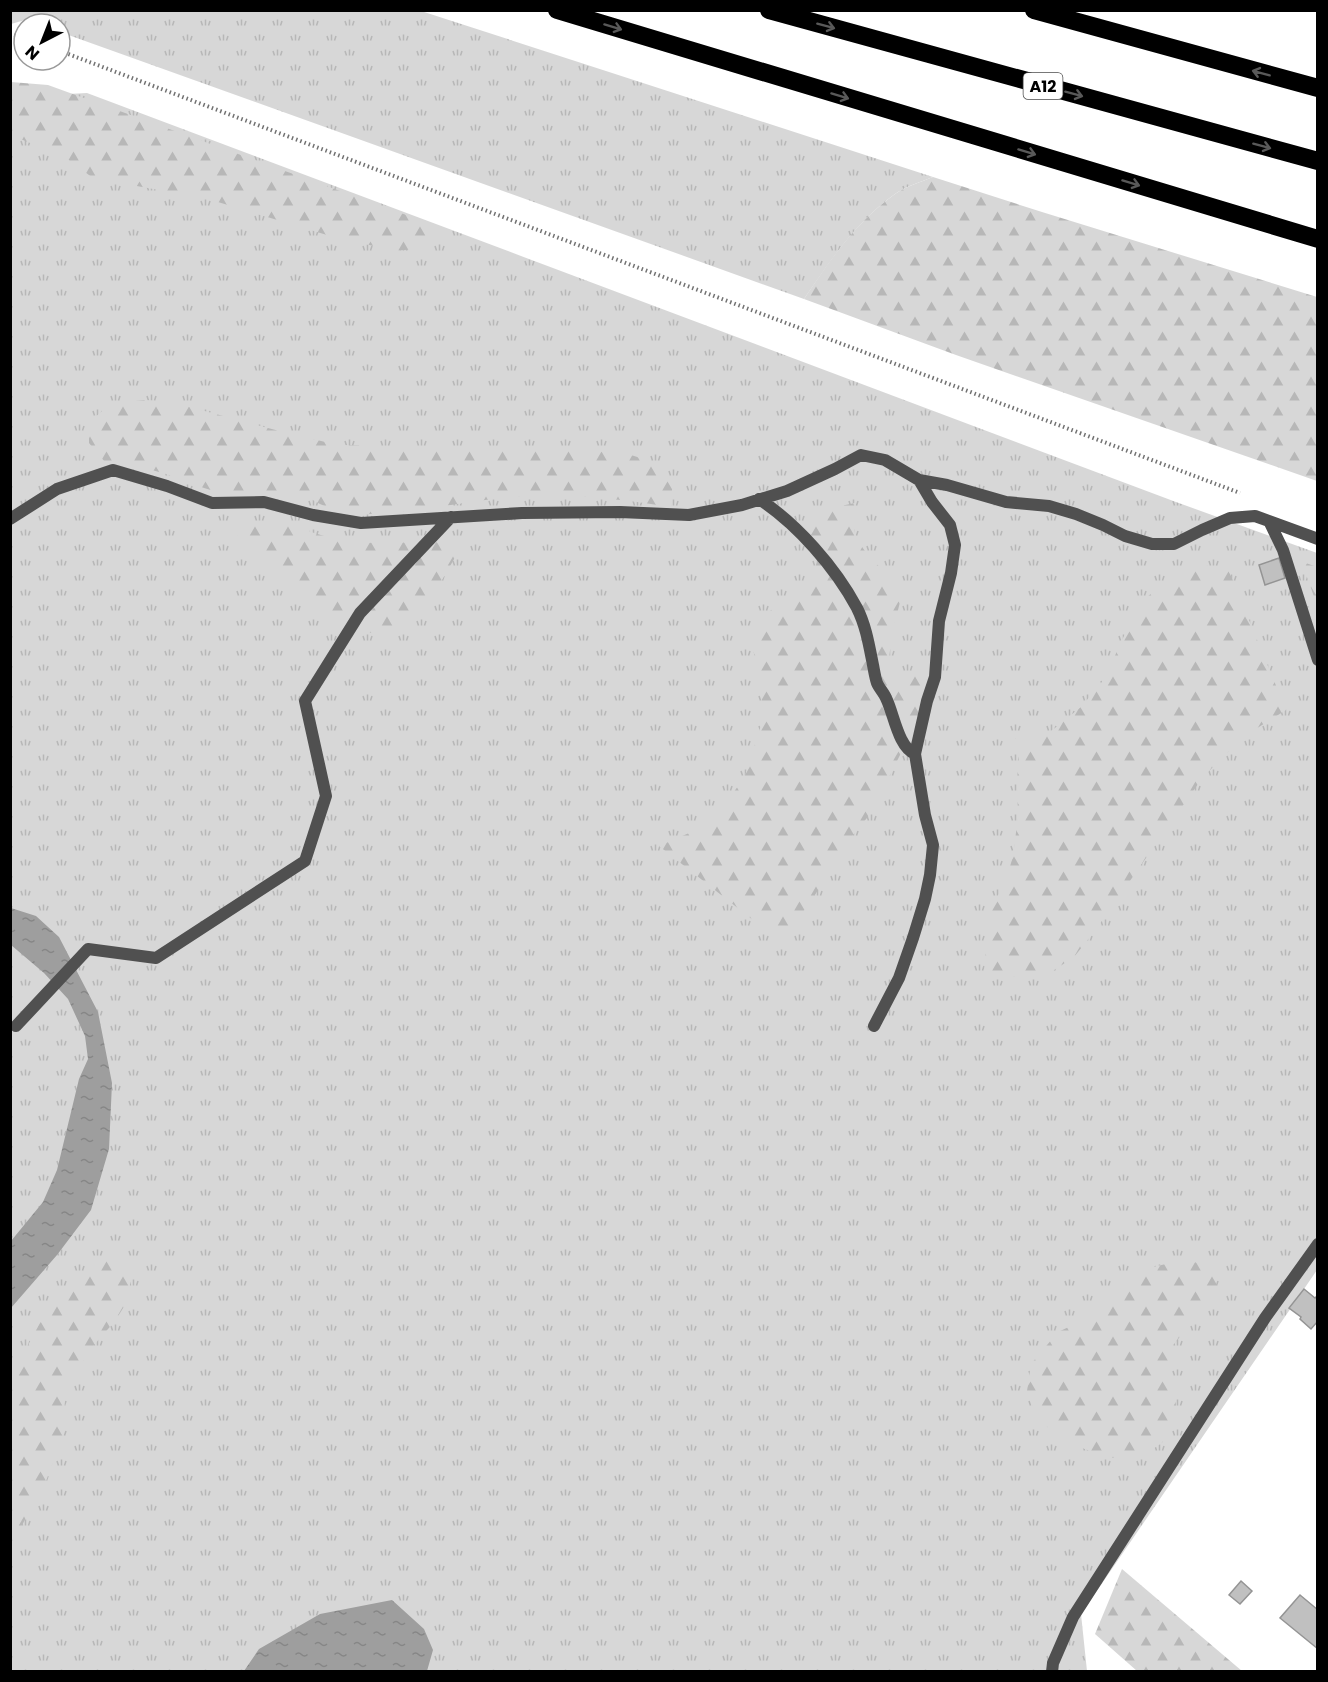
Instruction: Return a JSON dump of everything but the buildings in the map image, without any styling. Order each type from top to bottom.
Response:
[{"type":"highway","points":[[557,10],[1317,239]]},
{"type":"highway","name":"A12","points":[[769,10],[1317,161]]},
{"type":"highway","points":[[1034,10],[1317,88]]},
{"type":"lane","points":[[10,519],[57,489],[113,470],[167,486],[212,503],[264,502],[313,515],[361,523],[522,513],[598,512],[689,515],[742,505],[787,491],[861,455],[885,460],[919,480],[947,485],[1006,502],[1049,506],[1076,514],[1125,536],[1152,544],[1174,544],[1230,518],[1255,516],[1317,539]]},
{"type":"lane","points":[[874,1026],[895,986],[914,938],[930,875],[933,845],[925,815],[915,754],[935,677],[939,621],[951,573],[955,545],[950,525],[919,480]]},
{"type":"lane","points":[[759,500],[771,507],[809,541],[844,586],[867,633],[877,683],[887,700],[899,734],[910,752],[915,754]]},
{"type":"lane","points":[[16,1026],[88,949],[156,958],[305,861],[326,796],[305,701],[360,612],[451,517]]},
{"type":"lane","points":[[1270,523],[1284,550],[1317,660]]},
{"type":"lane","points":[[1052,1671],[1053,1663],[1073,1617],[1266,1318],[1317,1244]]},
{"type":"path","points":[[72,55],[1246,495]]},
{"type":"green space","points":[[11,10],[421,11],[933,177],[899,191],[868,216],[834,256],[804,299],[72,36],[72,12],[12,12],[11,24]]},
{"type":"green space","points":[[11,82],[48,85],[442,228],[424,248],[395,251],[327,235],[208,199],[93,178],[66,158],[11,135]]},
{"type":"green space","points":[[87,93],[1317,553],[1317,1270],[1081,1614],[1087,1671],[11,1672],[11,97]]},
{"type":"green space","points":[[933,177],[1317,297],[1317,481],[956,355],[804,299],[834,256],[868,216],[899,191]]},
{"type":"green space","points":[[144,400],[171,402],[338,445],[621,452],[652,463],[665,473],[672,488],[671,507],[601,498],[531,496],[410,511],[363,514],[332,509],[300,495],[283,493],[232,495],[201,487],[157,471],[142,468],[110,468],[89,443],[90,428],[94,420],[105,409],[112,406]]},
{"type":"green space","points":[[855,503],[852,521],[856,538],[869,557],[888,575],[900,602],[892,634],[888,667],[892,675],[907,678],[919,672],[939,693],[920,715],[871,813],[853,835],[806,909],[797,916],[792,926],[768,932],[659,846],[703,827],[722,809],[745,776],[762,722],[761,678],[751,643],[755,627],[770,611],[794,593],[814,571],[818,559],[801,533],[836,507]]},
{"type":"green space","points":[[294,523],[311,532],[347,543],[464,542],[435,592],[412,617],[393,632],[359,633],[335,623],[246,545],[226,524]]},
{"type":"green space","points":[[1303,562],[1317,567],[1317,605],[1303,566]]},
{"type":"green space","points":[[1202,565],[1228,569],[1286,710],[1243,737],[1203,777],[1074,957],[1048,974],[1025,977],[984,975],[989,910],[1005,884],[1013,856],[1018,817],[1017,780],[1020,744],[1015,738],[1050,732],[1081,707],[1106,677],[1141,602],[1158,588]]},
{"type":"green space","points":[[98,1259],[120,1263],[130,1280],[130,1297],[65,1389],[64,1432],[46,1481],[11,1543],[11,1365],[27,1347],[40,1323]]},
{"type":"green space","points":[[1182,1260],[1199,1263],[1216,1279],[1216,1294],[1168,1351],[1178,1419],[1164,1441],[1145,1455],[1110,1458],[1065,1442],[1037,1418],[1027,1391],[1031,1364],[1058,1332],[1088,1318],[1137,1271]]},
{"type":"green space","points":[[1122,1569],[1242,1671],[1137,1671],[1095,1634]]},
{"type":"water","points":[[11,908],[36,916],[59,937],[98,1012],[112,1083],[109,1149],[91,1210],[57,1255],[11,1308],[11,1241],[43,1202],[57,1170],[79,1079],[88,1059],[85,1036],[68,999],[44,973],[11,945]]},
{"type":"water","points":[[392,1600],[424,1629],[433,1650],[427,1671],[244,1671],[259,1649],[320,1614]]}]
